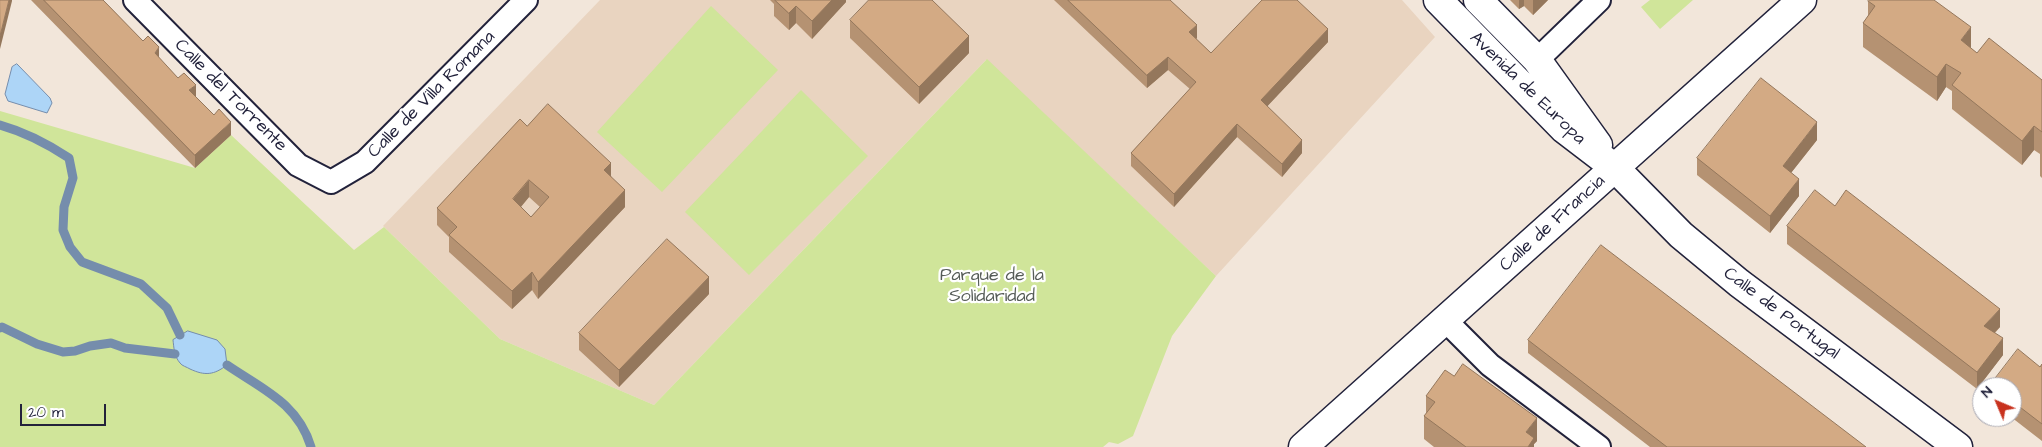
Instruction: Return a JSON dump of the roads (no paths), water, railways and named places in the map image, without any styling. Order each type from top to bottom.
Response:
[{"type":"main road","name":"Avenida de Europa","points":[[1438,0],[1564,129],[1615,168]]},
{"type":"main road","name":"Avenida de Europa","points":[[1478,0],[1537,60],[1615,168]]},
{"type":"main road","name":"Calle de Francia","points":[[1303,447],[1802,0]]},
{"type":"main road","name":"Calle de Portugal","points":[[1615,168],[1681,235],[1739,283],[1958,447]]},
{"type":"street","name":"Calle del Torrente","points":[[135,0],[298,165],[331,182]]},
{"type":"street","name":"Calle de Villa Romana","points":[[331,182],[365,162],[526,0]]},
{"type":"street","points":[[1537,60],[1599,0]]},
{"type":"street","points":[[1445,320],[1490,365],[1598,447]]},
{"type":"water","points":[[17,64],[50,98],[52,103],[47,113],[8,101],[5,94],[12,67]]},
{"type":"water","points":[[188,331],[217,340],[225,349],[227,365],[214,373],[205,373],[195,371],[181,364],[175,355],[173,340]]},
{"type":"waterway","points":[[0,125],[36,139],[69,158],[73,178],[64,207],[63,230],[70,247],[82,262],[141,284],[167,308],[180,335]]},
{"type":"waterway","points":[[0,328],[2,327],[37,344],[63,352],[111,343],[125,348],[175,354]]},
{"type":"waterway","points":[[227,365],[266,390],[288,408],[305,432],[311,447]]},
{"type":"park label","name":"Parque de la Solidaridad","points":[[992,286]]}]
